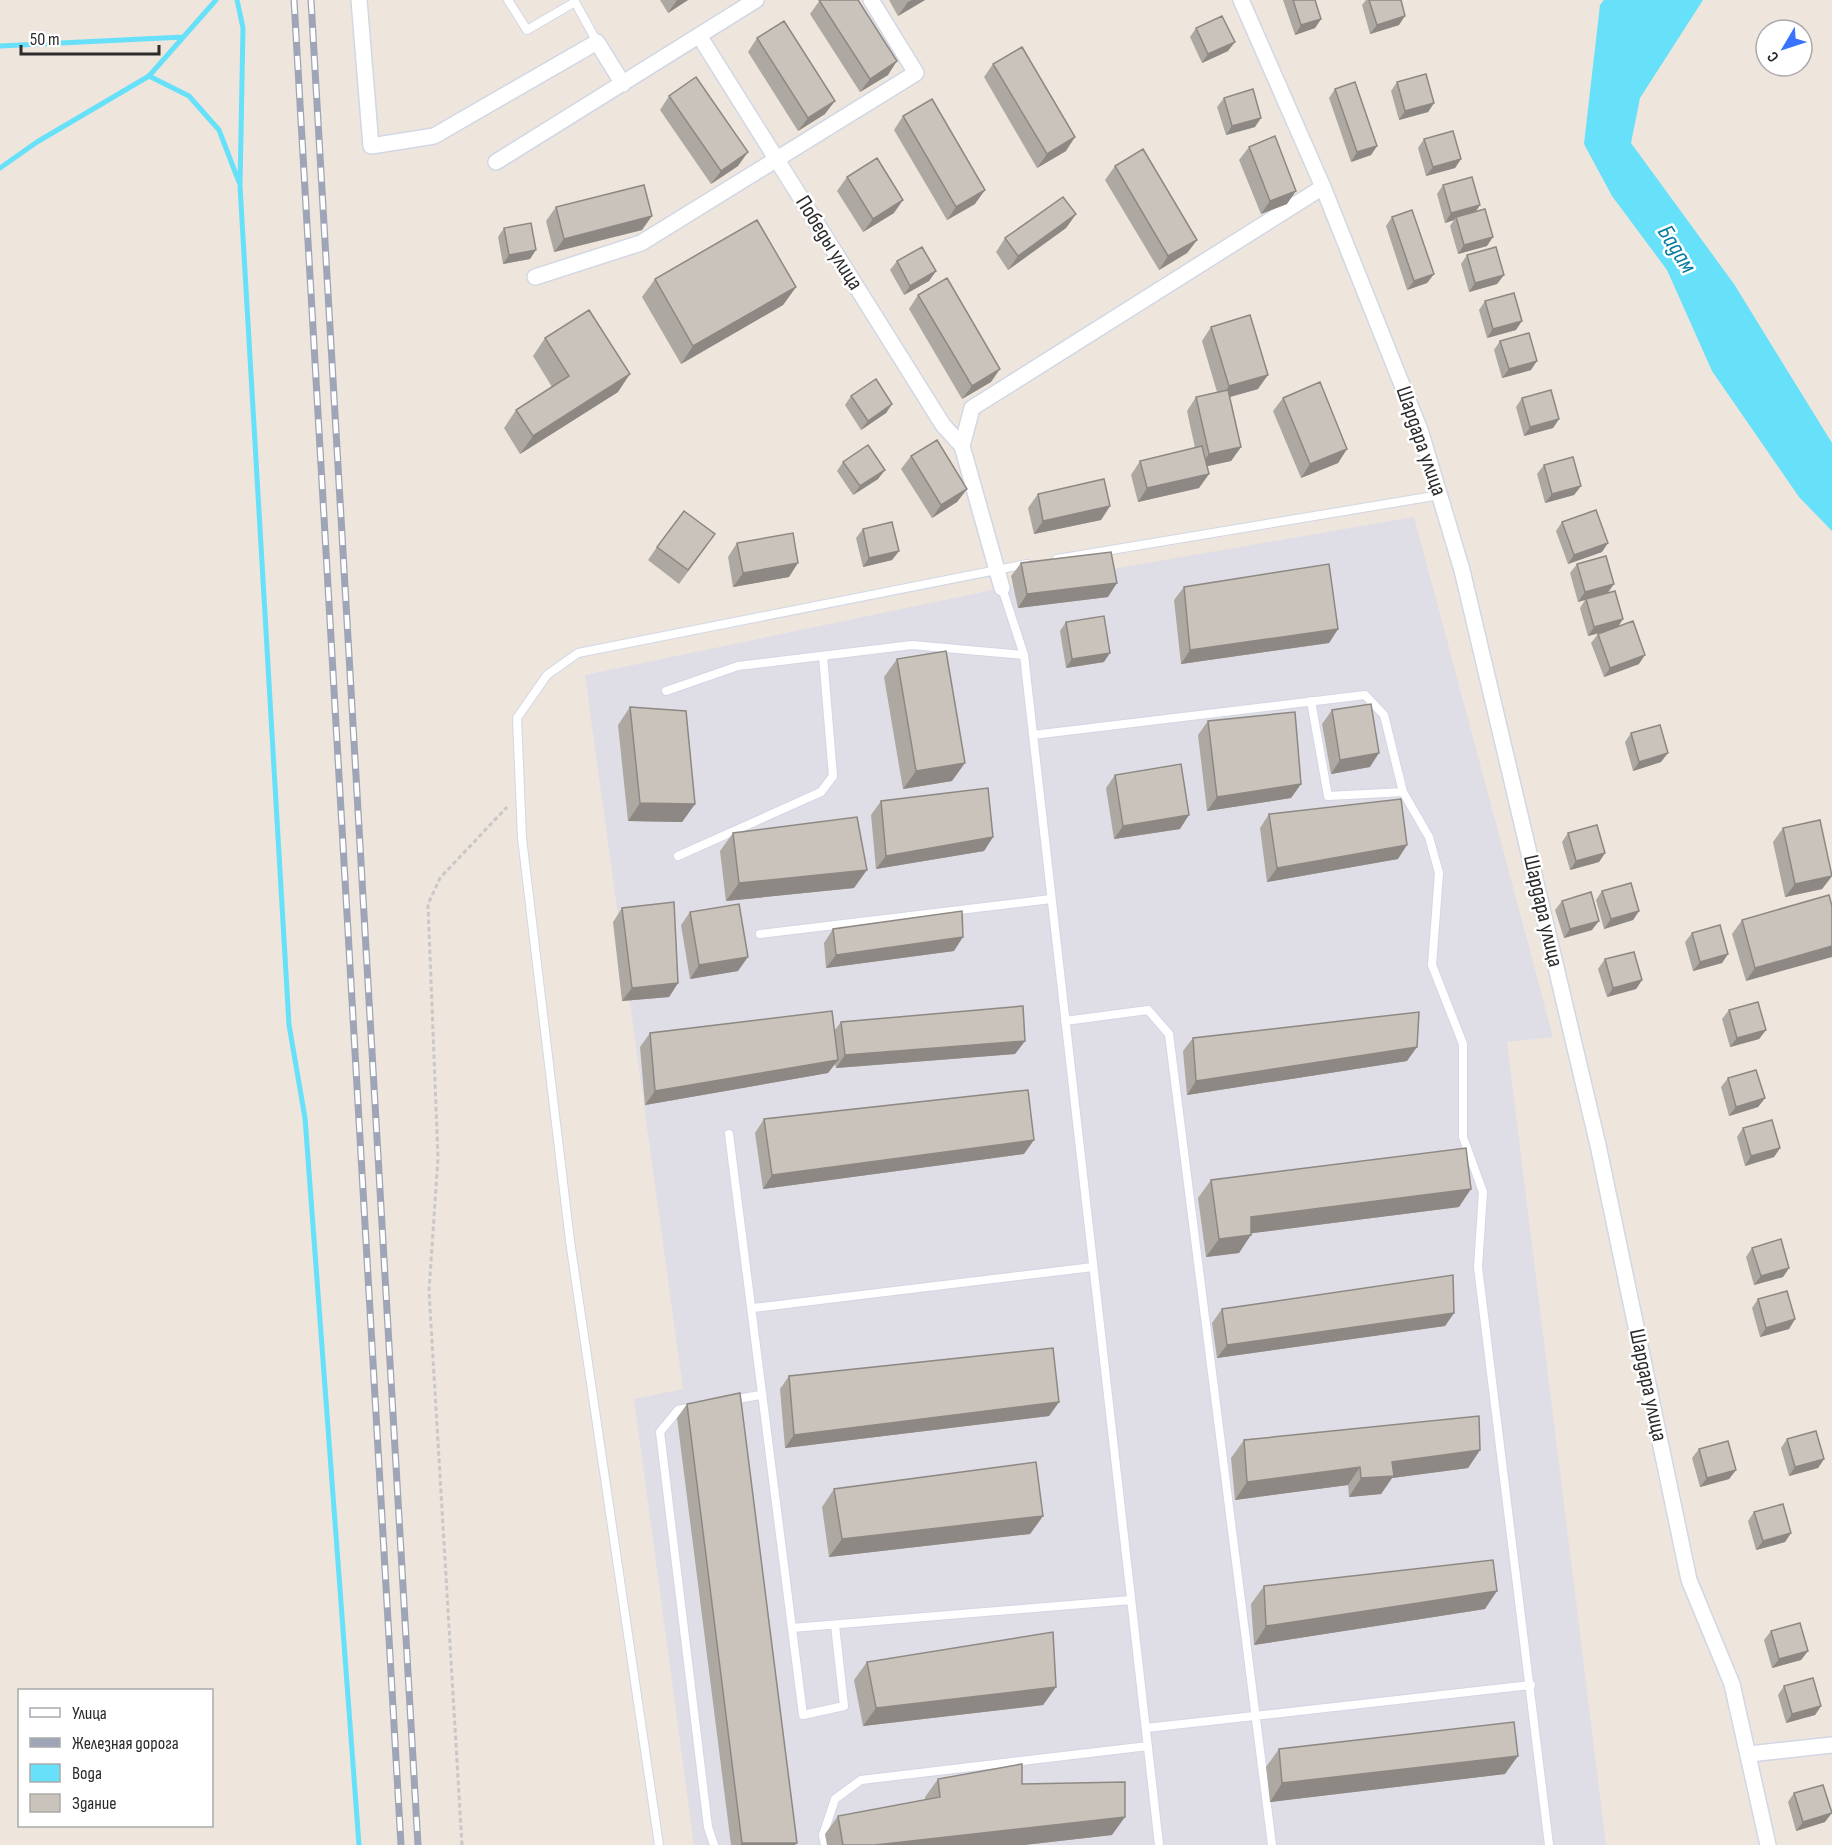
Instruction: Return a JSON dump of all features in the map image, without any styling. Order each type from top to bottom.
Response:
[{"type":"street","points":[[359,0],[371,146],[434,136],[597,42],[623,84]]},
{"type":"street","points":[[496,162],[756,0]]},
{"type":"street","points":[[535,277],[641,243],[916,73],[871,0]]},
{"type":"street","name":"Шардара улица","points":[[1241,0],[1323,187],[1420,430],[1462,570],[1598,1145],[1689,1580],[1732,1684],[1768,1845]]},
{"type":"street","name":"Победы улица","points":[[700,37],[943,425],[962,446]]},
{"type":"street","points":[[1002,588],[962,446],[972,408],[1323,187]]},
{"type":"street","points":[[1749,1754],[1832,1745]]},
{"type":"lane","points":[[508,0],[527,30],[575,2],[597,42]]},
{"type":"lane","points":[[1043,561],[1440,495]]},
{"type":"lane","points":[[659,1845],[570,1240],[522,838],[518,718],[547,675],[578,653],[1031,563]]},
{"type":"lane","points":[[1002,588],[1024,655],[1160,1845]]},
{"type":"lane","points":[[666,691],[738,666],[912,645],[1024,655]]},
{"type":"lane","points":[[678,856],[821,792],[833,776],[823,656]]},
{"type":"lane","points":[[1033,735],[1365,695],[1384,715],[1403,792],[1429,837],[1439,873],[1432,965],[1463,1044],[1463,1137],[1483,1192],[1478,1267],[1549,1845]]},
{"type":"lane","points":[[1311,701],[1328,796],[1403,792]]},
{"type":"lane","points":[[760,934],[1051,899]]},
{"type":"lane","points":[[1065,1021],[1148,1010],[1169,1034],[1272,1845]]},
{"type":"lane","points":[[729,1134],[753,1308],[760,1395],[803,1715],[844,1706],[835,1625]]},
{"type":"lane","points":[[753,1308],[1093,1267]]},
{"type":"lane","points":[[725,1401],[760,1395]]},
{"type":"lane","points":[[701,1406],[678,1410],[660,1432],[708,1827],[714,1845]]},
{"type":"lane","points":[[792,1628],[1131,1600]]},
{"type":"lane","points":[[1146,1728],[1531,1685]]},
{"type":"lane","points":[[825,1845],[823,1835],[835,1799],[861,1780],[1148,1746]]},
{"type":"path","points":[[462,1845],[429,1291],[438,1158],[428,904],[440,878],[520,793]]},
{"type":"shaded area","points":[[1414,517],[1553,1037],[1507,1042],[1606,1845],[694,1845],[634,1399],[683,1389],[585,675],[1002,588]]},
{"type":"water","name":"Бадам","points":[[1604,0],[1703,0],[1640,98],[1631,143],[1734,284],[1832,443],[1832,531],[1799,497],[1712,371],[1667,270],[1612,196],[1584,144],[1600,5]]},
{"type":"building","points":[[819,0],[858,0],[897,61],[870,79]]},
{"type":"building","points":[[1293,0],[1315,0],[1321,19],[1301,25]]},
{"type":"building","points":[[1369,0],[1401,0],[1405,16],[1377,25]]},
{"type":"building","points":[[1222,16],[1235,42],[1208,54],[1196,28]]},
{"type":"building","points":[[784,21],[835,101],[808,118],[757,38]]},
{"type":"building","points":[[1022,47],[1075,137],[1047,154],[993,64]]},
{"type":"building","points":[[1426,74],[1434,103],[1405,111],[1397,82]]},
{"type":"building","points":[[696,77],[748,152],[721,171],[669,96]]},
{"type":"building","points":[[1355,82],[1377,146],[1357,152],[1335,89]]},
{"type":"building","points":[[1253,89],[1261,118],[1232,126],[1224,98]]},
{"type":"building","points":[[932,99],[985,190],[956,207],[903,116]]},
{"type":"building","points":[[1453,131],[1461,159],[1433,167],[1424,139]]},
{"type":"building","points":[[1275,136],[1296,191],[1270,201],[1249,147]]},
{"type":"building","points":[[1143,149],[1197,240],[1168,256],[1115,166]]},
{"type":"building","points":[[877,158],[903,200],[873,219],[847,177]]},
{"type":"building","points":[[1472,177],[1480,205],[1451,213],[1443,185]]},
{"type":"building","points":[[644,185],[652,216],[564,239],[556,207]]},
{"type":"building","points":[[1063,197],[1076,214],[1018,256],[1005,238]]},
{"type":"building","points":[[1485,209],[1493,237],[1464,245],[1456,217]]},
{"type":"building","points":[[1412,210],[1434,274],[1414,281],[1392,217]]},
{"type":"building","points":[[757,220],[796,287],[693,346],[655,279]]},
{"type":"building","points":[[531,223],[536,250],[509,255],[504,228]]},
{"type":"building","points":[[922,247],[936,271],[910,286],[897,261]]},
{"type":"building","points":[[1496,247],[1504,275],[1475,283],[1467,255]]},
{"type":"building","points":[[947,278],[1000,369],[972,386],[918,295]]},
{"type":"building","points":[[1514,293],[1522,321],[1493,329],[1485,301]]},
{"type":"building","points":[[589,310],[630,374],[533,436],[516,410],[569,376],[545,338]]},
{"type":"building","points":[[1250,315],[1268,375],[1229,386],[1211,327]]},
{"type":"building","points":[[1529,333],[1537,361],[1509,369],[1500,341]]},
{"type":"building","points":[[876,379],[892,404],[868,421],[851,396]]},
{"type":"building","points":[[1320,382],[1347,449],[1310,464],[1283,398]]},
{"type":"building","points":[[1228,390],[1241,447],[1209,454],[1196,397]]},
{"type":"building","points":[[1551,390],[1559,419],[1530,427],[1522,398]]},
{"type":"building","points":[[937,440],[967,489],[941,505],[911,456]]},
{"type":"building","points":[[868,445],[885,470],[860,486],[843,462]]},
{"type":"building","points":[[1202,446],[1209,474],[1147,488],[1140,461]]},
{"type":"building","points":[[1573,457],[1581,486],[1552,494],[1544,465]]},
{"type":"building","points":[[1104,479],[1110,506],[1043,521],[1038,494]]},
{"type":"building","points":[[1596,510],[1608,543],[1574,555],[1562,522]]},
{"type":"building","points":[[684,511],[715,534],[688,570],[657,547]]},
{"type":"building","points":[[892,522],[899,551],[869,558],[863,529]]},
{"type":"building","points":[[793,533],[798,563],[743,573],[737,543]]},
{"type":"building","points":[[1111,552],[1117,583],[1027,594],[1021,563]]},
{"type":"building","points":[[1606,556],[1614,584],[1585,592],[1577,564]]},
{"type":"building","points":[[1329,564],[1338,629],[1190,650],[1184,587]]},
{"type":"building","points":[[1615,591],[1623,619],[1594,627],[1586,599]]},
{"type":"building","points":[[1104,616],[1110,653],[1072,659],[1066,622]]},
{"type":"building","points":[[1633,621],[1645,655],[1610,668],[1598,634]]},
{"type":"building","points":[[946,651],[965,763],[916,771],[897,659]]},
{"type":"building","points":[[1371,704],[1379,753],[1340,760],[1332,710]]},
{"type":"building","points":[[630,707],[686,711],[695,804],[640,803]]},
{"type":"building","points":[[1295,712],[1301,784],[1217,797],[1208,721]]},
{"type":"building","points":[[1660,725],[1668,753],[1639,762],[1631,733]]},
{"type":"building","points":[[1181,764],[1189,815],[1123,826],[1115,775]]},
{"type":"building","points":[[988,788],[993,837],[886,856],[881,801]]},
{"type":"building","points":[[1401,799],[1407,845],[1277,868],[1269,814]]},
{"type":"building","points":[[857,817],[867,870],[739,883],[733,833]]},
{"type":"building","points":[[1820,820],[1832,876],[1795,884],[1783,828]]},
{"type":"building","points":[[1597,825],[1605,853],[1576,861],[1568,833]]},
{"type":"building","points":[[1631,883],[1639,911],[1611,919],[1602,891]]},
{"type":"building","points":[[1591,892],[1599,921],[1570,929],[1562,901]]},
{"type":"building","points":[[1829,895],[1832,906],[1832,946],[1755,968],[1742,920]]},
{"type":"building","points":[[674,902],[678,983],[632,988],[622,908]]},
{"type":"building","points":[[739,904],[748,957],[699,965],[690,912]]},
{"type":"building","points":[[962,911],[963,937],[836,955],[833,929]]},
{"type":"building","points":[[1720,925],[1728,954],[1700,962],[1692,933]]},
{"type":"building","points":[[1634,952],[1642,980],[1613,988],[1605,959]]},
{"type":"building","points":[[1758,1002],[1766,1030],[1737,1038],[1729,1010]]},
{"type":"building","points":[[1023,1006],[1025,1041],[845,1055],[841,1022]]},
{"type":"building","points":[[832,1011],[838,1060],[655,1091],[650,1033]]},
{"type":"building","points":[[1419,1012],[1417,1047],[1196,1081],[1193,1038]]},
{"type":"building","points":[[1756,1070],[1765,1098],[1736,1107],[1728,1078]]},
{"type":"building","points":[[1028,1090],[1034,1140],[772,1175],[764,1119]]},
{"type":"building","points":[[1772,1120],[1780,1148],[1751,1156],[1743,1128]]},
{"type":"building","points":[[1466,1148],[1471,1189],[1251,1217],[1251,1235],[1219,1239],[1211,1180]]},
{"type":"building","points":[[1781,1239],[1789,1268],[1761,1276],[1752,1248]]},
{"type":"building","points":[[1453,1275],[1454,1313],[1227,1345],[1222,1309]]},
{"type":"building","points":[[1787,1291],[1795,1319],[1766,1328],[1758,1299]]},
{"type":"building","points":[[1053,1348],[1059,1402],[794,1435],[789,1376]]},
{"type":"building","points":[[740,1393],[797,1843],[742,1843],[687,1404]]},
{"type":"building","points":[[1479,1416],[1480,1450],[1392,1462],[1394,1476],[1361,1478],[1360,1467],[1247,1482],[1244,1440]]},
{"type":"building","points":[[1816,1431],[1824,1459],[1795,1467],[1787,1439]]},
{"type":"building","points":[[1728,1441],[1736,1470],[1707,1478],[1699,1449]]},
{"type":"building","points":[[1036,1462],[1043,1516],[842,1539],[834,1489]]},
{"type":"building","points":[[1783,1504],[1791,1533],[1763,1541],[1754,1512]]},
{"type":"building","points":[[1493,1560],[1497,1591],[1266,1626],[1264,1586]]},
{"type":"building","points":[[1800,1623],[1808,1651],[1779,1659],[1771,1631]]},
{"type":"building","points":[[1053,1632],[1056,1687],[876,1708],[867,1662]]},
{"type":"building","points":[[1813,1678],[1821,1706],[1792,1714],[1784,1686]]},
{"type":"building","points":[[1514,1722],[1518,1756],[1282,1783],[1279,1749]]},
{"type":"building","points":[[1022,1764],[1022,1784],[1125,1782],[1125,1817],[875,1845],[843,1845],[838,1816],[940,1797],[938,1779]]},
{"type":"building","points":[[1823,1785],[1832,1813],[1803,1822],[1794,1793]]},
{"type":"waterway","points":[[0,168],[37,142],[149,76],[216,0]]},
{"type":"waterway","points":[[237,0],[243,28],[240,186],[289,1025],[305,1118],[359,1845]]},
{"type":"waterway","points":[[0,46],[183,37]]},
{"type":"waterway","points":[[149,76],[189,96],[219,130],[239,182]]},
{"type":"railway","points":[[294,0],[401,1845]]},
{"type":"railway","points":[[311,0],[418,1845]]}]
